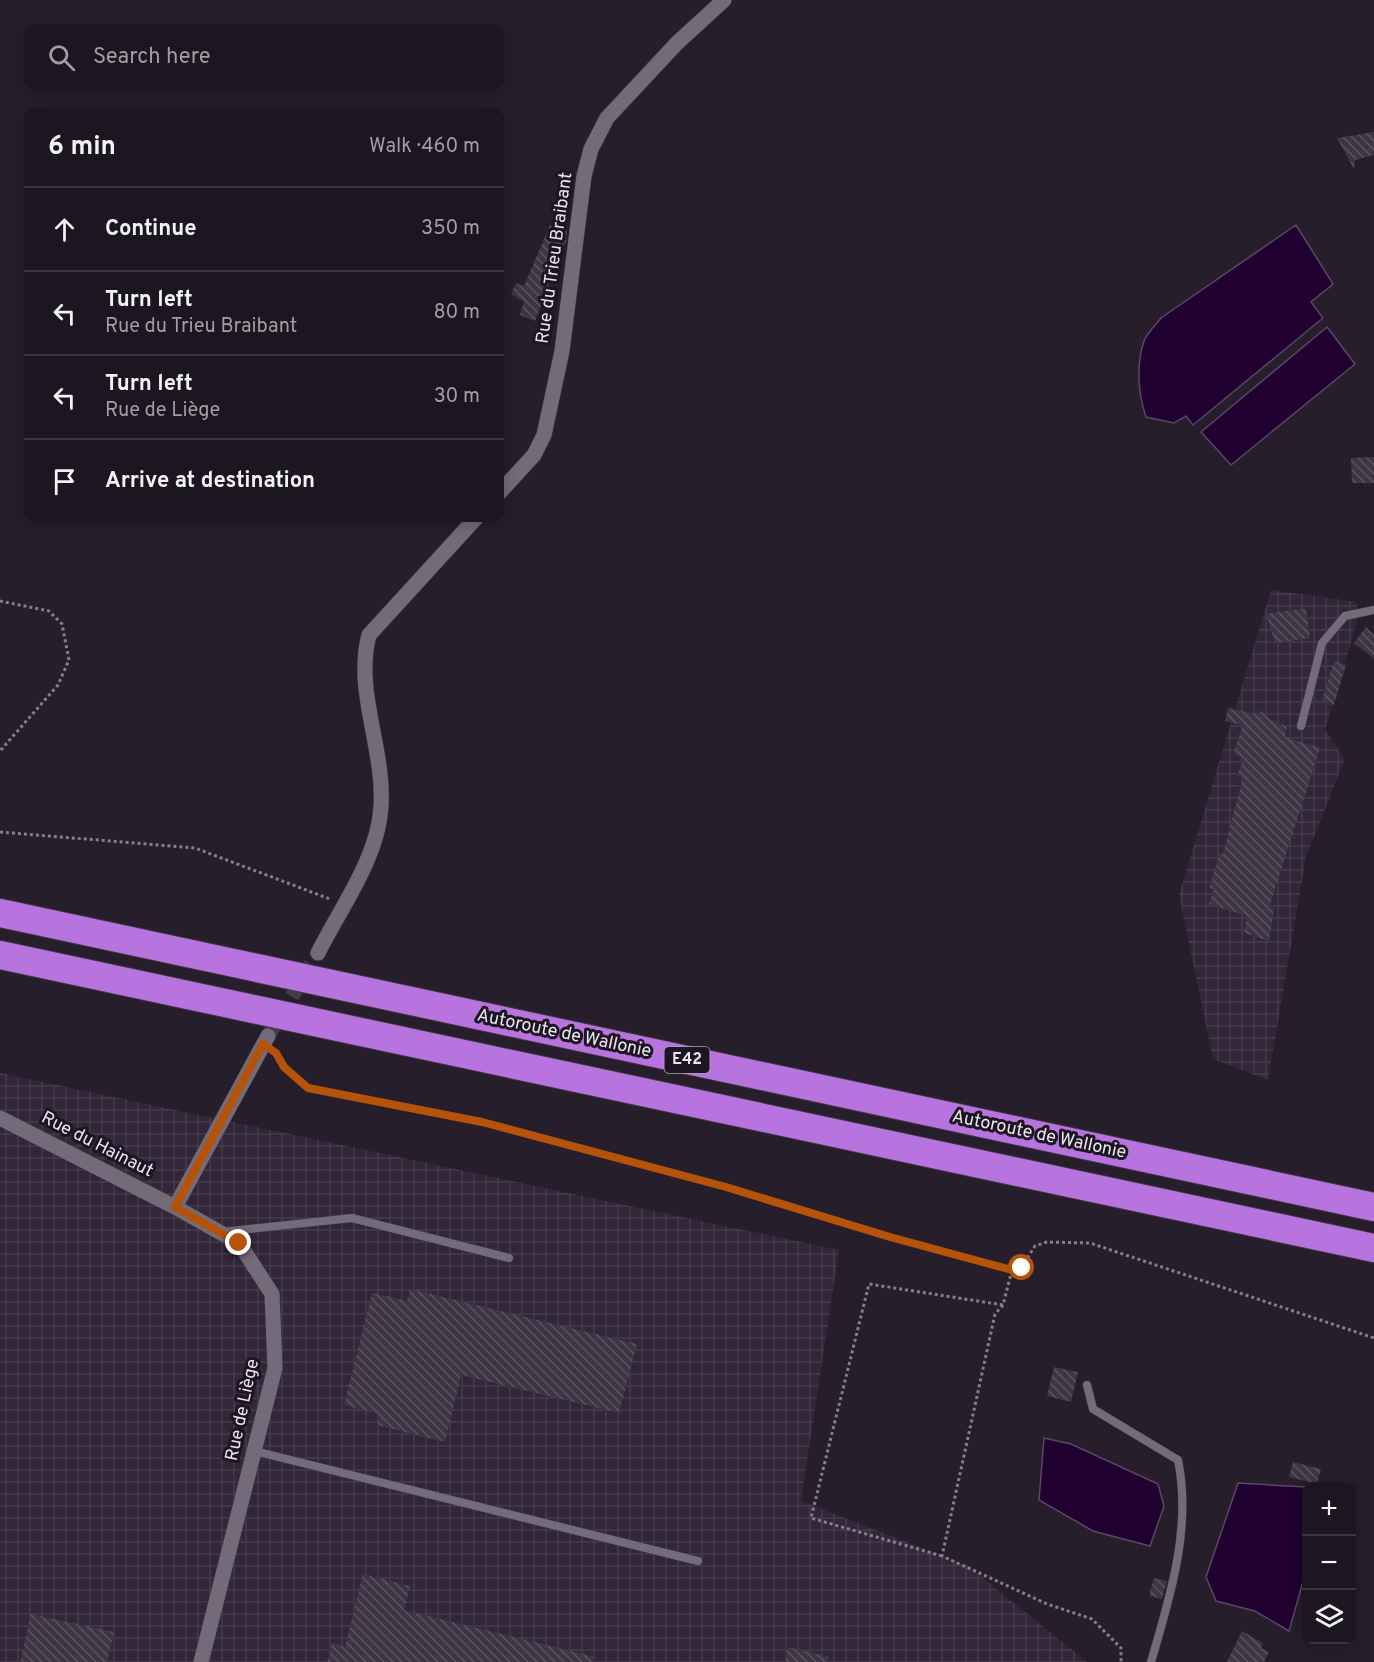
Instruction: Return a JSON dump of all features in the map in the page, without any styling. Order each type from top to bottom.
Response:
[{"type":"highway","name":"Autoroute de Wallonie","points":[[0,913],[1374,1207]]},
{"type":"highway","name":"E42","points":[[0,955],[1374,1248]]},
{"type":"street","name":"Rue du Trieu Braibant","points":[[504,488],[534,455],[544,435],[562,351],[584,176],[591,149],[607,118],[676,43],[724,0]]},
{"type":"street","points":[[318,953],[368,861],[378,835],[381,806],[377,757],[364,678],[364,653],[369,634],[472,522]]},
{"type":"street","points":[[175,1207],[266,1040]]},
{"type":"street","name":"Rue du Hainaut","points":[[0,1118],[175,1207]]},
{"type":"street","name":"Rue de Liège","points":[[175,1207],[239,1243],[272,1294],[276,1368],[201,1662]]},
{"type":"lane","points":[[1301,726],[1323,643],[1345,616],[1374,610]]},
{"type":"lane","points":[[220,1232],[352,1218],[509,1258]]},
{"type":"lane","points":[[1087,1385],[1093,1409],[1178,1460],[1184,1490],[1174,1581],[1151,1662]]},
{"type":"lane","points":[[254,1451],[699,1561]]},
{"type":"path","points":[[0,601],[49,611],[62,624],[69,660],[58,685],[0,751]]},
{"type":"path","points":[[0,832],[195,848],[343,904]]},
{"type":"path","points":[[266,1040],[284,1067],[308,1088],[482,1122],[726,1187],[867,1231],[1012,1270],[1022,1268],[1035,1246],[1047,1242],[1090,1244],[1374,1338]]},
{"type":"path","points":[[942,1556],[995,1314],[1003,1305],[1012,1270]]},
{"type":"path","points":[[1003,1305],[869,1284],[811,1518],[942,1556],[1047,1604],[1092,1619],[1121,1648],[1121,1662]]},
{"type":"shaded area","points":[[1296,225],[1333,284],[1311,302],[1323,318],[1193,425],[1186,416],[1174,423],[1146,417],[1141,398],[1139,369],[1141,350],[1149,332],[1161,318]]},
{"type":"shaded area","points":[[1327,327],[1355,364],[1231,465],[1201,432]]},
{"type":"shaded area","points":[[1271,590],[1357,602],[1357,621],[1325,730],[1345,759],[1306,857],[1268,1080],[1213,1059],[1179,895]]},
{"type":"shaded area","points":[[0,1073],[839,1250],[801,1501],[967,1565],[1087,1662],[0,1662]]},
{"type":"shaded area","points":[[1044,1438],[1071,1444],[1158,1484],[1164,1506],[1150,1546],[1093,1531],[1039,1500]]},
{"type":"shaded area","points":[[1238,1483],[1302,1487],[1302,1585],[1289,1631],[1255,1611],[1216,1601],[1206,1577]]},
{"type":"building","points":[[1374,132],[1374,155],[1355,160],[1354,169],[1337,138]]},
{"type":"building","points":[[550,225],[567,231],[566,241],[535,321],[520,315],[524,302],[511,294],[516,283],[524,286]]},
{"type":"building","points":[[1374,457],[1374,483],[1352,483],[1351,458]]},
{"type":"building","points":[[1306,608],[1310,638],[1275,643],[1266,614]]},
{"type":"building","points":[[1366,627],[1374,635],[1374,659],[1354,643]]},
{"type":"building","points":[[1334,661],[1346,665],[1334,705],[1322,701]]},
{"type":"building","points":[[1228,708],[1257,714],[1261,711],[1271,720],[1287,726],[1285,737],[1320,748],[1269,908],[1274,909],[1269,941],[1244,933],[1247,916],[1209,904],[1214,889],[1209,888],[1220,853],[1223,854],[1243,777],[1237,776],[1244,758],[1233,754],[1243,725],[1225,721]]},
{"type":"building","points":[[410,1289],[637,1344],[619,1413],[461,1375],[445,1442],[377,1425],[379,1414],[344,1405],[372,1293],[407,1301]]},
{"type":"building","points":[[1054,1367],[1078,1372],[1071,1402],[1047,1396]]},
{"type":"building","points":[[1293,1462],[1321,1469],[1318,1482],[1289,1477]]},
{"type":"building","points":[[363,1574],[410,1586],[404,1610],[595,1657],[595,1662],[327,1662],[332,1643],[345,1647]]},
{"type":"building","points":[[1154,1578],[1167,1581],[1162,1599],[1149,1596]]},
{"type":"building","points":[[31,1614],[114,1632],[107,1662],[20,1662]]},
{"type":"building","points":[[1242,1631],[1263,1643],[1261,1648],[1269,1652],[1264,1662],[1227,1662]]},
{"type":"building","points":[[788,1647],[829,1657],[828,1662],[785,1662]]},
{"type":"tunnel","points":[[268,1036],[318,953]]},
{"type":"route","points":[[239,1243],[175,1207],[263,1044],[276,1053],[284,1067],[308,1088],[482,1122],[726,1187],[775,1204],[1012,1270],[1022,1268]]}]
